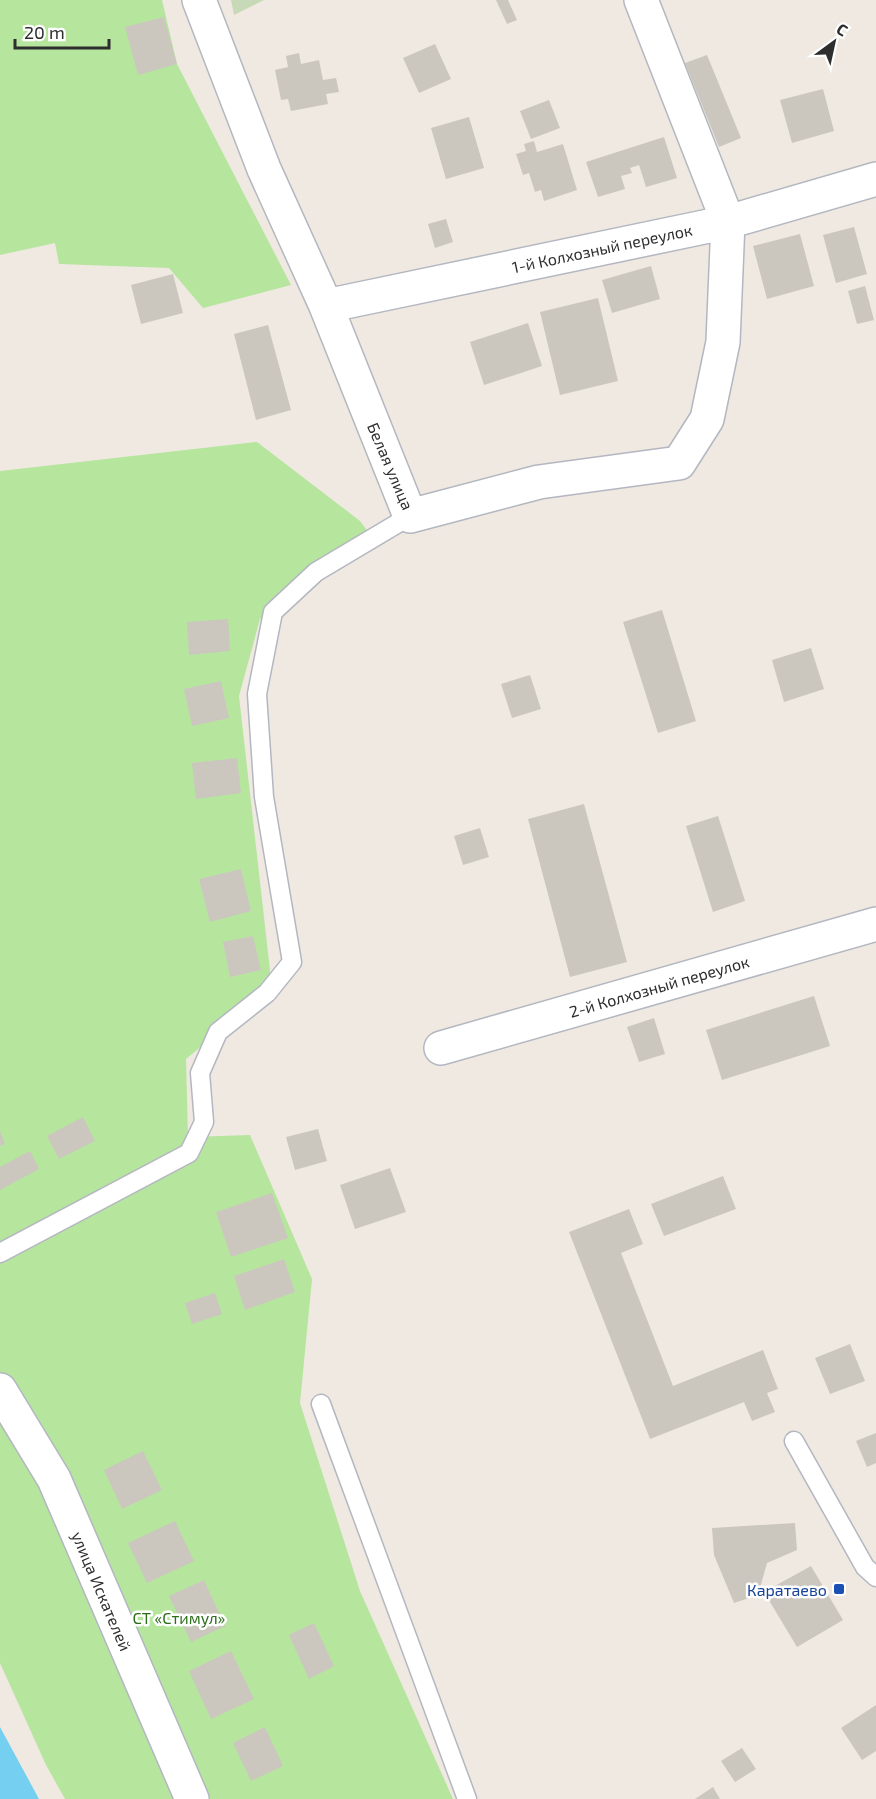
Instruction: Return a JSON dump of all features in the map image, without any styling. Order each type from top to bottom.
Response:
[{"type":"street","name":"Белая улица","points":[[199,0],[264,169],[326,306],[410,516],[539,482],[679,463],[707,419],[721,353],[728,222]]},
{"type":"street","points":[[640,0],[728,222]]},
{"type":"street","name":"1-й Колхозный переулок","points":[[326,306],[728,222],[876,179]]},
{"type":"street","name":"2-й Колхозный переулок","points":[[441,1048],[876,924]]},
{"type":"street","name":"улица Искателей","points":[[0,1390],[54,1479],[192,1799]]},
{"type":"lane","points":[[0,1253],[189,1153],[204,1122],[200,1073],[218,1032],[267,993],[291,962],[264,797],[257,694],[273,612],[316,572],[410,516]]},
{"type":"lane","points":[[321,1404],[467,1799]]},
{"type":"lane","points":[[794,1441],[866,1567],[876,1577]]},
{"type":"green space","points":[[0,0],[162,0],[177,64],[291,285],[203,308],[169,268],[59,264],[55,243],[0,255]]},
{"type":"green space","points":[[231,0],[264,0],[234,15]]},
{"type":"green space","name":"СТ «Стимул»","points":[[257,442],[360,521],[375,541],[339,561],[260,619],[239,696],[272,988],[186,1059],[188,1137],[250,1135],[312,1279],[300,1403],[360,1591],[453,1799],[65,1799],[46,1765],[0,1663],[0,471]]},
{"type":"water","points":[[0,1727],[39,1799],[0,1799]]},
{"type":"building","points":[[496,0],[508,0],[517,20],[507,24]]},
{"type":"building","points":[[164,17],[177,64],[138,75],[125,27]]},
{"type":"building","points":[[435,44],[451,79],[419,93],[403,58]]},
{"type":"building","points":[[299,53],[301,64],[319,60],[323,80],[336,78],[339,92],[326,94],[328,104],[291,111],[288,99],[281,100],[275,70],[288,67],[286,56]]},
{"type":"building","points":[[707,55],[741,138],[719,147],[685,63]]},
{"type":"building","points":[[823,89],[834,131],[792,143],[780,100]]},
{"type":"building","points":[[549,100],[560,128],[531,139],[520,111]]},
{"type":"building","points":[[469,117],[484,168],[446,179],[431,128]]},
{"type":"building","points":[[664,137],[677,178],[646,187],[639,165],[630,168],[632,173],[621,176],[625,189],[598,197],[586,162]]},
{"type":"building","points":[[534,141],[537,152],[563,144],[577,190],[544,201],[541,190],[535,192],[529,173],[523,175],[516,154],[526,151],[524,144]]},
{"type":"building","points":[[446,219],[453,242],[435,248],[428,224]]},
{"type":"building","points":[[854,227],[867,274],[836,283],[823,235]]},
{"type":"building","points":[[800,234],[814,286],[767,299],[753,246]]},
{"type":"building","points":[[651,266],[660,299],[612,313],[602,280]]},
{"type":"building","points":[[173,274],[183,313],[141,324],[131,285]]},
{"type":"building","points":[[865,286],[874,320],[857,324],[848,291]]},
{"type":"building","points":[[598,298],[618,381],[560,395],[540,312]]},
{"type":"building","points":[[528,323],[542,366],[484,385],[470,342]]},
{"type":"building","points":[[268,325],[291,410],[256,420],[234,334]]},
{"type":"building","points":[[662,610],[696,721],[658,733],[623,622]]},
{"type":"building","points":[[228,619],[230,651],[189,655],[187,622]]},
{"type":"building","points":[[811,648],[824,689],[784,702],[772,660]]},
{"type":"building","points":[[530,675],[541,709],[512,718],[501,684]]},
{"type":"building","points":[[221,681],[229,718],[192,726],[184,689]]},
{"type":"building","points":[[237,758],[241,793],[196,799],[192,763]]},
{"type":"building","points":[[584,804],[627,962],[570,977],[528,819]]},
{"type":"building","points":[[718,816],[745,901],[713,912],[686,826]]},
{"type":"building","points":[[480,828],[489,857],[463,865],[454,836]]},
{"type":"building","points":[[241,869],[251,911],[210,922],[199,879]]},
{"type":"building","points":[[253,936],[261,970],[230,977],[223,942]]},
{"type":"building","points":[[814,996],[830,1046],[722,1080],[706,1030]]},
{"type":"building","points":[[654,1018],[665,1054],[639,1062],[627,1027]]},
{"type":"building","points":[[83,1117],[95,1141],[59,1159],[47,1136]]},
{"type":"building","points":[[318,1129],[327,1161],[295,1170],[286,1137]]},
{"type":"building","points":[[0,1131],[5,1144],[0,1146]]},
{"type":"building","points":[[30,1151],[39,1169],[0,1190],[0,1167]]},
{"type":"building","points":[[390,1168],[406,1212],[355,1229],[340,1185]]},
{"type":"building","points":[[723,1176],[736,1209],[664,1236],[651,1204]]},
{"type":"building","points":[[272,1193],[288,1238],[231,1257],[216,1212]]},
{"type":"building","points":[[629,1209],[643,1244],[621,1253],[673,1386],[763,1350],[778,1389],[767,1393],[775,1412],[752,1421],[744,1402],[650,1439],[569,1232]]},
{"type":"building","points":[[284,1259],[295,1292],[245,1310],[234,1276]]},
{"type":"building","points":[[215,1293],[222,1314],[192,1324],[185,1303]]},
{"type":"building","points":[[850,1344],[865,1381],[830,1394],[815,1358]]},
{"type":"building","points":[[876,1433],[876,1463],[867,1467],[856,1441]]},
{"type":"building","points":[[143,1451],[162,1490],[122,1509],[104,1470]]},
{"type":"building","points":[[175,1521],[194,1561],[147,1583],[128,1543]]},
{"type":"building","points":[[795,1523],[797,1550],[767,1563],[758,1595],[734,1603],[714,1555],[712,1528]]},
{"type":"building","points":[[811,1566],[843,1620],[797,1647],[764,1592]]},
{"type":"building","points":[[204,1580],[225,1626],[191,1642],[169,1596]]},
{"type":"building","points":[[314,1623],[334,1666],[309,1679],[289,1635]]},
{"type":"building","points":[[231,1651],[254,1699],[211,1719],[189,1671]]},
{"type":"building","points":[[876,1705],[876,1751],[862,1760],[841,1728]]},
{"type":"building","points":[[265,1727],[283,1766],[251,1781],[233,1743]]},
{"type":"building","points":[[742,1748],[756,1769],[735,1782],[721,1761]]},
{"type":"building","points":[[713,1787],[720,1799],[695,1799]]},
{"type":"place","name":"Каратаево","points":[[839,1589]]}]
